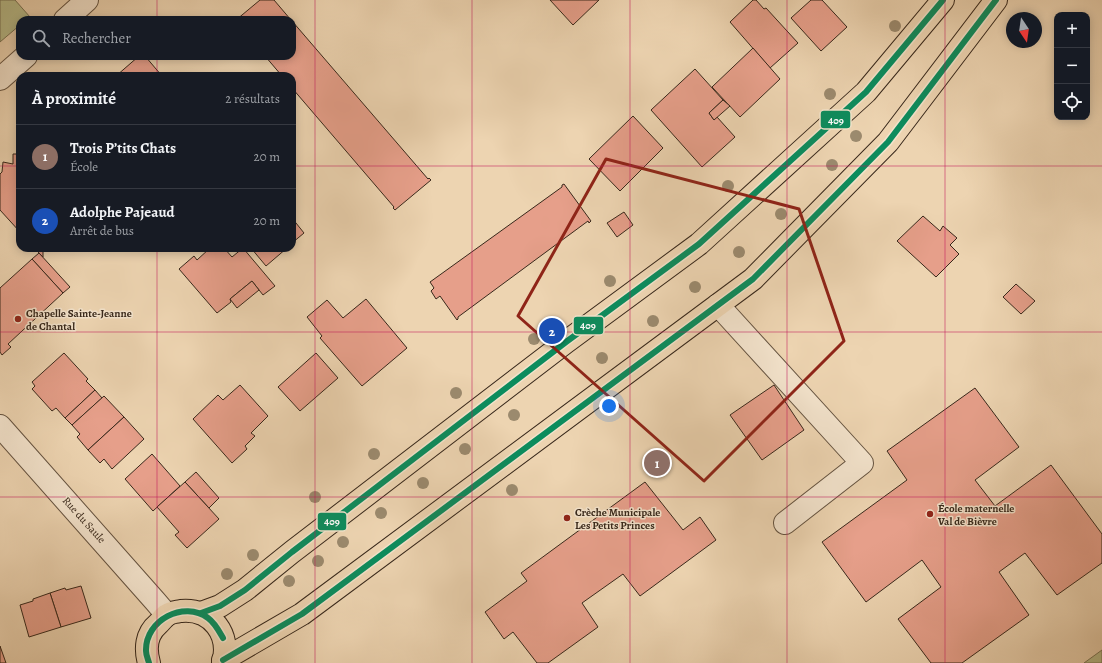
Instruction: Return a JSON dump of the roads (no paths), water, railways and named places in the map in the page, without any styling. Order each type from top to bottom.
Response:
[{"type":"main road","points":[[201,613],[220,606],[245,590],[411,460],[566,342],[699,244],[866,92],[943,0]]},
{"type":"main road","points":[[223,662],[302,614],[754,279],[888,142],[996,0]]},
{"type":"main road","points":[[142,659],[148,639],[154,627],[167,615],[188,610],[201,613],[218,626],[226,647],[223,662]]},
{"type":"street","points":[[69,16],[87,0]]},
{"type":"street","points":[[0,79],[21,60]]},
{"type":"street","points":[[718,305],[862,463],[785,523]]},
{"type":"street","name":"Rue du Saule","points":[[0,426],[167,615]]},
{"type":"place","name":"Chapelle Sainte-Jeanne de Chantal","points":[[18,319]]},
{"type":"place","name":"Adolphe Pajeaud","points":[[552,331]]},
{"type":"place","name":"Trois P’tits Chats","points":[[657,463]]},
{"type":"place","name":"École maternelle Val de Bièvre","points":[[930,514]]},
{"type":"place","name":"Crèche Municipale Les Petits Princes","points":[[567,518]]}]
